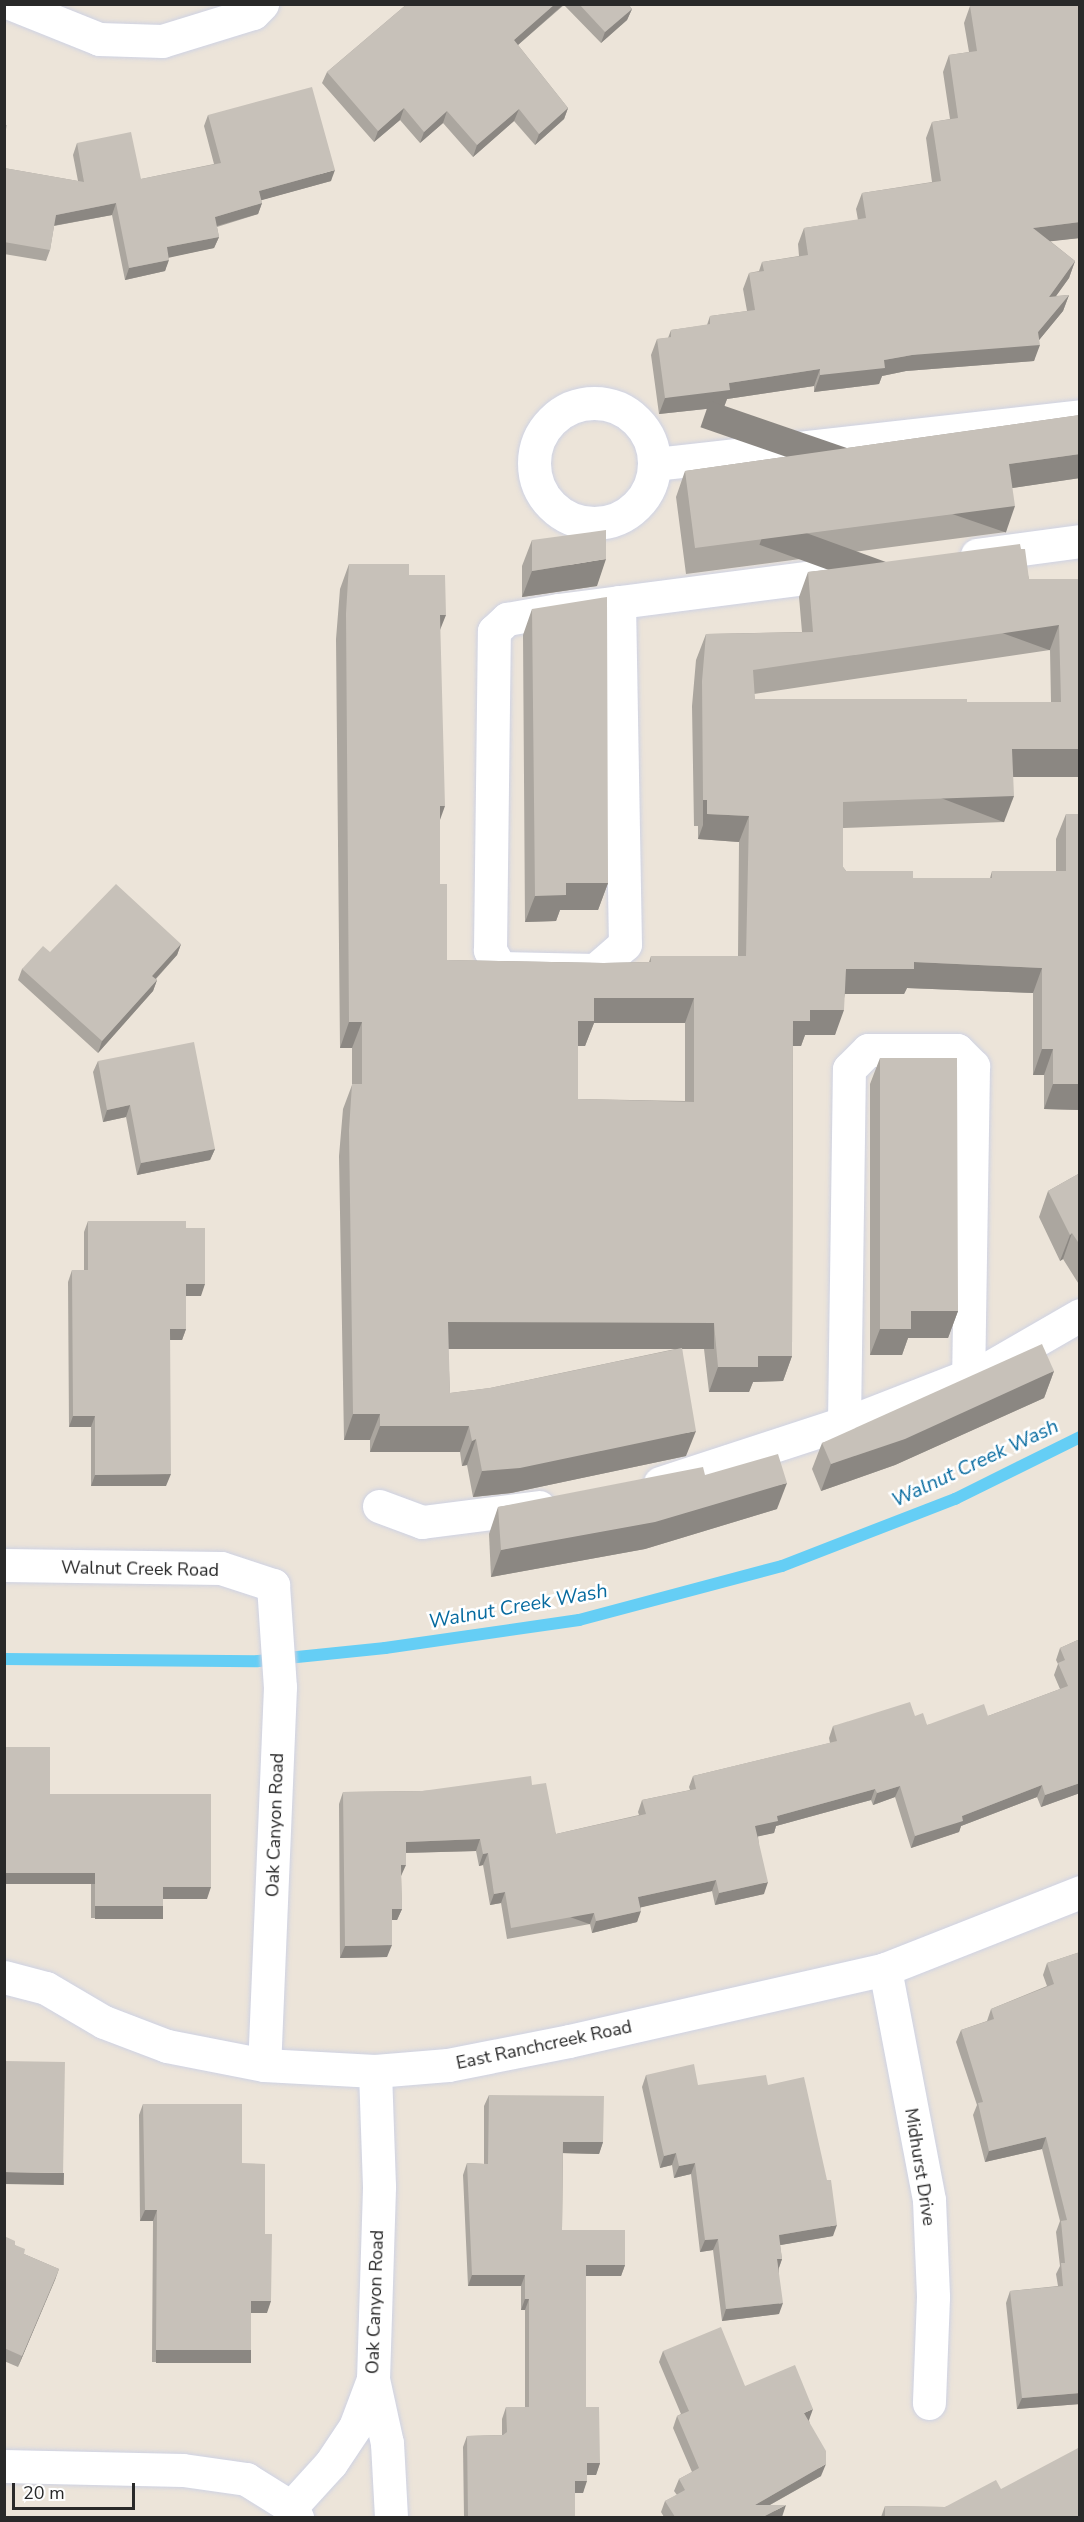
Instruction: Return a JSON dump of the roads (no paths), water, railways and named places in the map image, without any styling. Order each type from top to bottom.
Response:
[{"type":"street","points":[[12,4],[99,39],[162,41],[253,13],[262,4]]},
{"type":"street","points":[[655,464],[1080,416]]},
{"type":"street","points":[[950,558],[1080,541]]},
{"type":"street","points":[[619,602],[625,944],[595,970],[500,968],[490,950],[494,631],[507,619],[619,602],[879,568]]},
{"type":"street","points":[[844,1423],[849,1069],[868,1050],[957,1050],[973,1066],[968,1376]]},
{"type":"street","points":[[635,1488],[668,1482],[844,1423],[968,1376],[1080,1315]]},
{"type":"street","points":[[379,1506],[422,1522],[514,1512],[569,1501]]},
{"type":"street","name":"Walnut Creek Road","points":[[4,1565],[221,1568],[273,1585]]},
{"type":"street","name":"Oak Canyon Road","points":[[264,2065],[280,1687],[279,1636],[273,1585]]},
{"type":"street","name":"East Ranchcreek Road","points":[[4,1977],[46,1988],[104,2022],[167,2046],[264,2065],[375,2071],[448,2065],[558,2043],[885,1969],[1080,1892]]},
{"type":"street","name":"Midhurst Drive","points":[[885,1969],[929,2200],[933,2297],[929,2403]]},
{"type":"street","name":"Oak Canyon Road","points":[[294,2512],[355,2427],[373,2379],[379,2186],[375,2071]]},
{"type":"street","points":[[373,2379],[387,2443],[391,2517]]},
{"type":"street","points":[[4,2466],[183,2470],[246,2479],[294,2512]]},
{"type":"waterway","name":"Walnut Creek Wash","points":[[4,1659],[258,1661],[385,1648],[579,1620],[782,1566],[955,1499],[1080,1437]]}]
